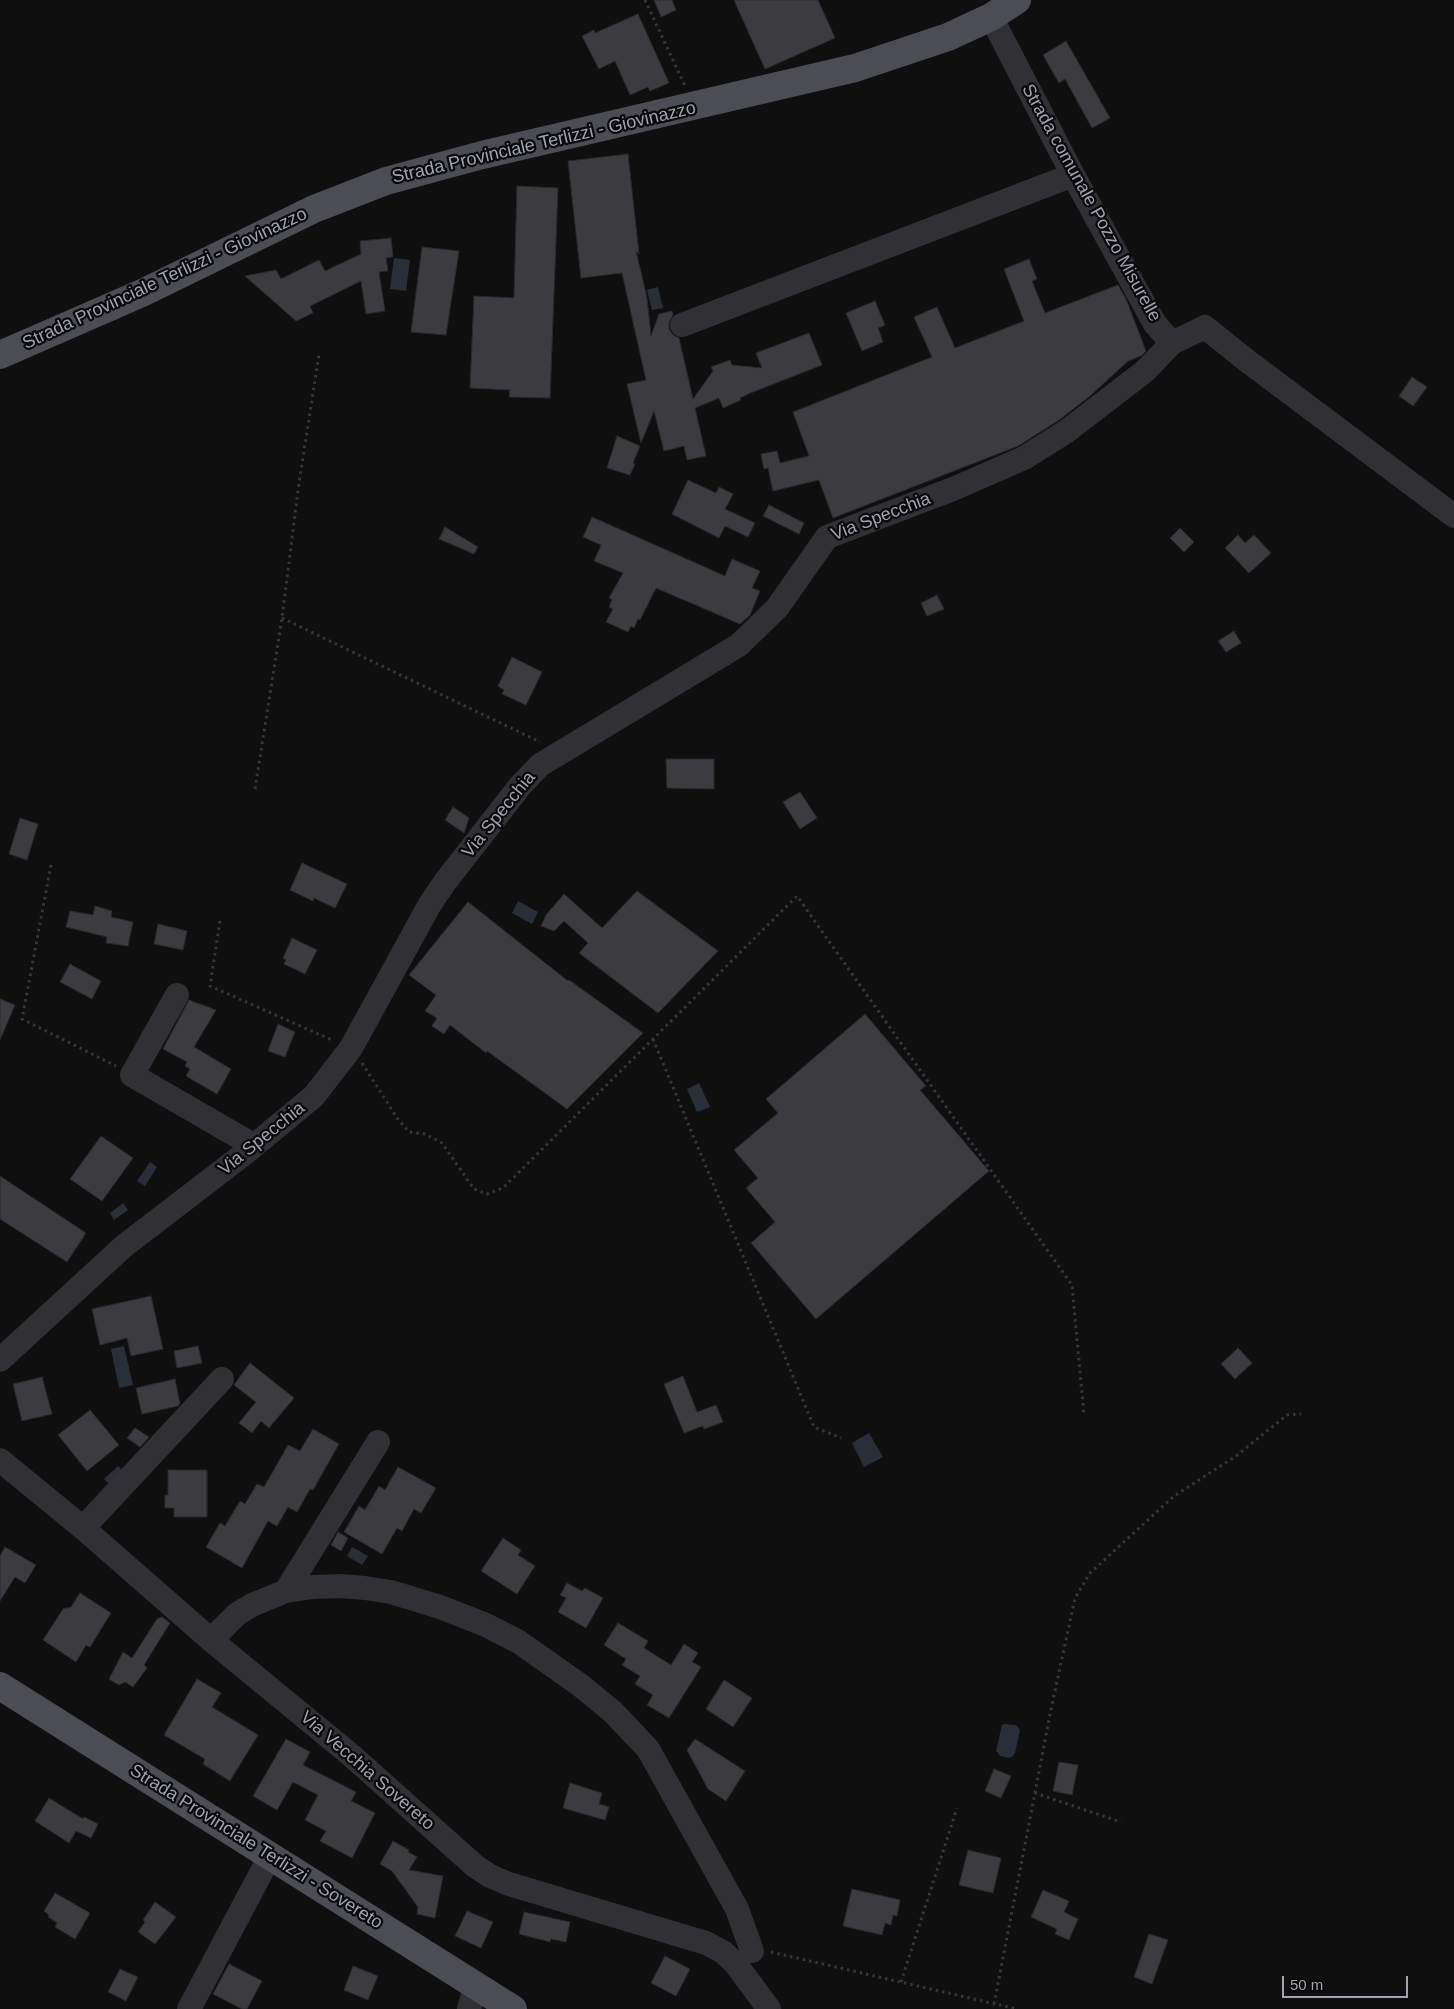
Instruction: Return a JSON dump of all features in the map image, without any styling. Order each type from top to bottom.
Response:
[{"type":"main road","name":"Strada Provinciale Terlizzi - Giovinazzo","points":[[0,355],[142,293],[314,209],[386,181],[482,155],[695,107],[855,68],[948,37],[991,17],[1017,0]]},
{"type":"main road","name":"Strada Provinciale Terlizzi - Sovereto","points":[[0,1686],[270,1856],[472,1997],[513,2009]]},
{"type":"street","name":"Strada comunale Pozzo Misurelle","points":[[991,17],[1155,324],[1172,343]]},
{"type":"street","points":[[682,325],[1074,175]]},
{"type":"street","points":[[1172,343],[1205,327],[1454,516]]},
{"type":"street","name":"Via Specchia","points":[[0,1360],[124,1246],[228,1179],[253,1145],[314,1096],[351,1048],[430,904],[445,882],[520,786],[540,765],[739,645],[777,608],[827,537],[953,489],[1024,458],[1067,431],[1137,377],[1172,343]]},
{"type":"street","points":[[177,995],[132,1074],[253,1145]]},
{"type":"street","points":[[83,1528],[222,1380]]},
{"type":"street","points":[[286,1591],[378,1442]]},
{"type":"street","name":"Via Vecchia Sovereto","points":[[0,1460],[83,1528],[211,1640],[352,1756],[475,1866],[490,1876],[509,1884],[706,1943],[723,1952],[735,1963],[769,2009]]},
{"type":"street","points":[[211,1640],[237,1614],[252,1605],[286,1591],[313,1587],[366,1588],[391,1592],[440,1607],[486,1625],[519,1642],[580,1685],[613,1712],[648,1749],[737,1909],[752,1951]]},
{"type":"street","points":[[189,2009],[270,1856]]},
{"type":"path","points":[[645,0],[695,107]]},
{"type":"path","points":[[254,789],[282,618],[299,483],[319,355]]},
{"type":"path","points":[[282,618],[560,752]]},
{"type":"path","points":[[51,865],[22,1019],[132,1074]]},
{"type":"path","points":[[220,921],[210,986],[351,1048],[369,1071],[397,1118],[409,1132],[424,1134],[442,1143],[474,1189],[487,1194],[503,1188],[798,896],[1072,1285],[1084,1415]]},
{"type":"path","points":[[653,1039],[814,1427],[841,1438]]},
{"type":"path","points":[[994,2004],[1050,1714],[1075,1598],[1090,1572],[1174,1496],[1236,1456],[1287,1415],[1301,1414]]},
{"type":"path","points":[[1035,1793],[1121,1822]]},
{"type":"path","points":[[901,1982],[957,1808]]},
{"type":"path","points":[[752,1951],[779,1953],[1017,2009]]},
{"type":"shaded area","points":[[394,258],[410,260],[406,291],[390,289]]},
{"type":"shaded area","points":[[658,287],[663,308],[652,310],[647,290]]},
{"type":"shaded area","points":[[518,901],[538,912],[532,924],[512,913]]},
{"type":"shaded area","points":[[699,1083],[710,1107],[697,1112],[687,1089]]},
{"type":"shaded area","points":[[150,1162],[157,1167],[145,1186],[137,1181]]},
{"type":"shaded area","points":[[123,1203],[128,1210],[114,1220],[110,1213]]},
{"type":"shaded area","points":[[124,1346],[133,1385],[119,1388],[111,1349]]},
{"type":"shaded area","points":[[869,1433],[883,1457],[864,1467],[852,1443]]},
{"type":"shaded area","points":[[118,1466],[124,1472],[110,1485],[104,1479]]},
{"type":"shaded area","points":[[352,1547],[368,1556],[362,1565],[347,1556]]},
{"type":"shaded area","points":[[1002,1725],[1016,1725],[1020,1730],[1015,1753],[1009,1758],[1000,1756],[996,1751]]},
{"type":"building","points":[[654,0],[672,0],[676,10],[661,17]]},
{"type":"building","points":[[734,0],[818,0],[835,38],[765,69]]},
{"type":"building","points":[[638,14],[669,83],[650,91],[648,87],[630,95],[615,61],[599,69],[582,36],[594,30],[595,33]]},
{"type":"building","points":[[1066,41],[1110,118],[1092,128],[1065,79],[1059,83],[1043,55]]},
{"type":"building","points":[[628,154],[639,254],[636,251],[647,298],[651,336],[659,314],[672,311],[673,315],[669,322],[669,329],[673,335],[679,338],[693,399],[713,371],[711,367],[730,360],[732,365],[762,368],[756,353],[809,333],[822,365],[748,394],[740,398],[741,400],[723,408],[719,398],[695,408],[706,456],[687,460],[684,446],[664,451],[654,411],[641,443],[627,384],[646,380],[622,273],[581,278],[568,161]]},
{"type":"building","points":[[517,186],[558,188],[550,398],[509,397],[510,390],[470,388],[474,296],[514,298]]},
{"type":"building","points":[[391,238],[393,257],[386,258],[388,271],[379,272],[385,311],[366,314],[361,281],[310,306],[313,313],[296,321],[245,276],[276,270],[281,279],[319,260],[325,271],[361,254],[360,241]]},
{"type":"building","points":[[422,247],[459,251],[446,335],[411,332]]},
{"type":"building","points":[[1029,259],[1037,279],[1032,281],[1045,313],[1118,285],[1126,299],[1146,351],[1141,356],[1128,361],[1090,396],[1059,420],[1018,446],[833,518],[819,480],[773,491],[768,468],[764,469],[761,454],[777,451],[780,463],[809,456],[793,412],[932,357],[914,317],[937,307],[955,348],[1024,321],[1004,269]]},
{"type":"building","points":[[875,301],[885,325],[878,328],[883,342],[862,351],[846,313]]},
{"type":"building","points":[[1412,377],[1427,387],[1413,406],[1399,396]]},
{"type":"building","points":[[617,436],[640,446],[630,475],[607,468]]},
{"type":"building","points":[[688,480],[716,493],[719,487],[733,494],[725,509],[755,523],[748,537],[725,526],[719,538],[672,514]]},
{"type":"building","points":[[769,505],[804,523],[799,534],[763,516]]},
{"type":"building","points":[[592,517],[725,576],[732,559],[760,571],[752,588],[760,591],[750,615],[740,624],[656,588],[634,628],[631,626],[628,632],[606,622],[613,609],[609,607],[612,600],[609,598],[623,573],[594,561],[601,545],[583,537]]},
{"type":"building","points":[[445,527],[478,547],[474,554],[439,539]]},
{"type":"building","points":[[1180,528],[1194,542],[1184,552],[1170,538]]},
{"type":"building","points":[[1238,535],[1245,543],[1254,535],[1271,553],[1249,573],[1225,548]]},
{"type":"building","points":[[937,595],[944,609],[927,616],[921,603]]},
{"type":"building","points":[[1234,631],[1241,643],[1226,652],[1218,641]]},
{"type":"building","points":[[512,657],[542,672],[526,705],[502,694],[504,690],[498,686]]},
{"type":"building","points":[[666,759],[714,759],[714,789],[667,788]]},
{"type":"building","points":[[800,792],[817,818],[800,829],[783,802]]},
{"type":"building","points":[[453,807],[469,818],[464,833],[445,820]]},
{"type":"building","points":[[20,818],[38,824],[27,860],[9,854]]},
{"type":"building","points":[[302,863],[347,884],[335,908],[314,898],[313,901],[290,890]]},
{"type":"building","points":[[637,891],[718,951],[658,1013],[579,953],[588,943],[564,921],[554,931],[541,926],[546,915],[564,894],[602,928]]},
{"type":"building","points":[[468,902],[568,981],[643,1033],[567,1109],[487,1051],[486,1053],[450,1025],[444,1034],[432,1026],[437,1018],[425,1011],[436,995],[409,975]]},
{"type":"building","points":[[95,906],[112,911],[111,917],[133,922],[128,946],[106,943],[107,937],[66,927],[70,911],[93,915]]},
{"type":"building","points":[[158,924],[187,931],[183,950],[154,944]]},
{"type":"building","points":[[292,938],[317,950],[305,974],[284,964],[286,960],[283,958]]},
{"type":"building","points":[[70,964],[101,981],[92,999],[60,982]]},
{"type":"building","points":[[0,999],[15,1005],[0,1040]]},
{"type":"building","points":[[189,1000],[216,1010],[194,1047],[231,1069],[217,1094],[186,1076],[190,1069],[185,1066],[187,1062],[163,1049]]},
{"type":"building","points":[[865,1014],[926,1086],[920,1090],[989,1171],[816,1319],[751,1243],[775,1222],[746,1188],[758,1178],[734,1150],[778,1113],[766,1099]]},
{"type":"building","points":[[278,1024],[295,1032],[285,1057],[268,1051]]},
{"type":"building","points":[[101,1136],[133,1158],[102,1201],[70,1179]]},
{"type":"building","points":[[0,1176],[86,1233],[67,1262],[0,1219]]},
{"type":"building","points":[[151,1296],[163,1349],[131,1356],[127,1338],[100,1345],[92,1309]]},
{"type":"building","points":[[198,1346],[202,1363],[177,1368],[174,1351]]},
{"type":"building","points":[[1238,1348],[1252,1363],[1235,1379],[1221,1364]]},
{"type":"building","points":[[250,1363],[294,1398],[269,1428],[261,1421],[252,1433],[239,1423],[256,1402],[234,1385]]},
{"type":"building","points":[[683,1376],[697,1412],[716,1405],[723,1422],[704,1429],[703,1426],[684,1433],[664,1384]]},
{"type":"building","points":[[42,1377],[52,1414],[22,1421],[13,1384]]},
{"type":"building","points":[[175,1379],[180,1404],[142,1414],[136,1388]]},
{"type":"building","points":[[90,1410],[119,1445],[87,1471],[58,1435]]},
{"type":"building","points":[[135,1428],[149,1437],[140,1447],[127,1438]]},
{"type":"building","points":[[313,1429],[339,1444],[313,1490],[310,1489],[297,1512],[288,1507],[277,1526],[268,1521],[242,1568],[206,1547],[220,1523],[225,1526],[240,1501],[245,1504],[257,1484],[264,1487],[288,1445],[300,1451]]},
{"type":"building","points":[[398,1467],[436,1488],[421,1513],[414,1509],[402,1531],[397,1528],[382,1554],[344,1532],[359,1506],[365,1510],[379,1486],[385,1490]]},
{"type":"building","points":[[168,1470],[207,1470],[207,1517],[174,1517],[174,1508],[165,1508],[165,1495],[168,1495]]},
{"type":"building","points":[[338,1532],[348,1538],[341,1551],[331,1545]]},
{"type":"building","points":[[503,1538],[521,1550],[518,1555],[535,1566],[517,1594],[481,1571]]},
{"type":"building","points":[[5,1547],[36,1565],[25,1583],[15,1577],[0,1601],[0,1556]]},
{"type":"building","points":[[567,1583],[582,1591],[585,1588],[603,1598],[586,1628],[558,1612],[566,1598],[560,1595]]},
{"type":"building","points":[[80,1593],[111,1613],[90,1647],[86,1645],[76,1662],[43,1640],[63,1609],[71,1607]]},
{"type":"building","points":[[162,1617],[170,1623],[144,1665],[147,1668],[133,1687],[125,1682],[119,1685],[109,1679],[123,1652],[132,1658],[157,1619]]},
{"type":"building","points":[[618,1623],[648,1641],[644,1648],[671,1665],[684,1644],[698,1653],[692,1662],[701,1667],[669,1718],[647,1705],[653,1695],[635,1684],[640,1676],[622,1665],[626,1659],[604,1645]]},
{"type":"building","points":[[197,1679],[221,1693],[212,1707],[258,1735],[230,1781],[203,1764],[205,1759],[164,1735]]},
{"type":"building","points":[[724,1680],[752,1698],[733,1727],[706,1709]]},
{"type":"building","points":[[286,1739],[310,1752],[303,1765],[356,1792],[351,1801],[375,1813],[352,1858],[320,1841],[326,1831],[305,1820],[318,1795],[293,1782],[277,1810],[253,1796]]},
{"type":"building","points":[[695,1739],[745,1771],[726,1801],[708,1789],[687,1750]]},
{"type":"building","points":[[1059,1762],[1078,1765],[1072,1795],[1053,1791]]},
{"type":"building","points":[[994,1769],[1011,1776],[1001,1798],[985,1791]]},
{"type":"building","points":[[570,1783],[602,1793],[599,1804],[609,1807],[605,1820],[563,1808]]},
{"type":"building","points":[[49,1798],[83,1819],[84,1817],[98,1824],[91,1838],[76,1831],[69,1843],[35,1821]]},
{"type":"building","points":[[393,1841],[417,1857],[409,1870],[443,1876],[435,1918],[417,1914],[418,1907],[392,1871],[380,1864]]},
{"type":"building","points":[[968,1850],[1001,1858],[993,1893],[959,1885]]},
{"type":"building","points":[[852,1889],[900,1900],[897,1916],[893,1915],[891,1925],[885,1923],[882,1935],[843,1926]]},
{"type":"building","points":[[1043,1890],[1069,1901],[1064,1912],[1078,1919],[1069,1940],[1055,1934],[1057,1929],[1031,1917]]},
{"type":"building","points":[[55,1893],[90,1913],[75,1939],[55,1927],[57,1923],[48,1917],[49,1915],[44,1911]]},
{"type":"building","points":[[155,1902],[176,1917],[155,1944],[138,1932],[145,1922],[143,1920]]},
{"type":"building","points":[[467,1911],[493,1922],[481,1948],[455,1936]]},
{"type":"building","points":[[524,1912],[570,1922],[566,1942],[551,1939],[550,1942],[519,1934]]},
{"type":"building","points":[[1149,1934],[1168,1940],[1152,1984],[1134,1977]]},
{"type":"building","points":[[665,1956],[690,1969],[676,1996],[651,1983]]},
{"type":"building","points":[[229,1964],[262,1981],[247,2009],[242,2009],[213,1994]]},
{"type":"building","points":[[353,1966],[378,1976],[368,2000],[344,1990]]},
{"type":"building","points":[[120,1969],[138,1977],[126,2001],[108,1992]]}]
